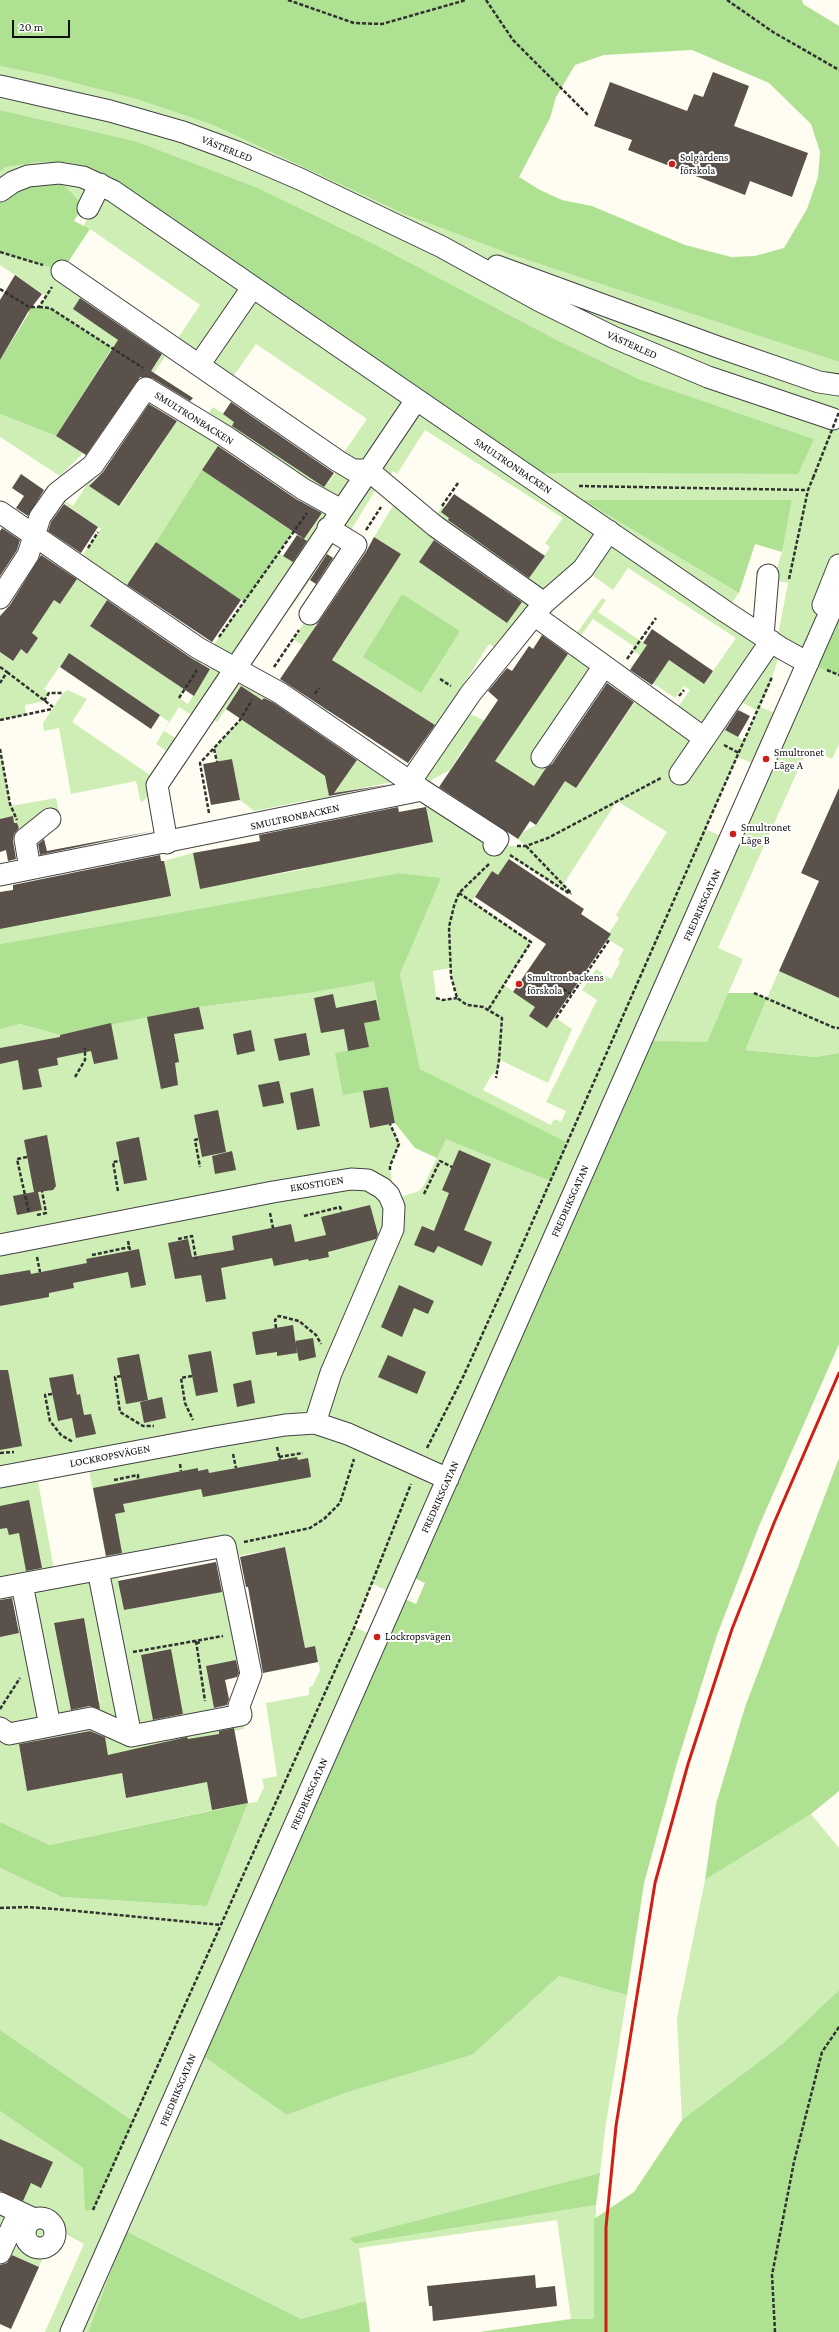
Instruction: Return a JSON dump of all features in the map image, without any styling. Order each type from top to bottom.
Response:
[{"type":"street","name":"VÄSTERLED","points":[[0,86],[86,104],[200,138],[300,179],[442,247],[540,301],[613,337],[708,377],[837,418]]},
{"type":"street","name":"SMULTRONBACKEN","points":[[0,190],[18,179],[44,173],[71,174],[100,184],[771,642],[808,663]]},
{"type":"street","points":[[88,208],[100,184]]},
{"type":"street","name":"VÄSTERLED","points":[[442,247],[718,347],[819,382],[839,385]]},
{"type":"street","points":[[62,271],[338,461],[353,470],[368,470],[431,523],[539,609],[611,670],[704,738]]},
{"type":"street","points":[[199,365],[252,288]]},
{"type":"street","name":"SMULTRONBACKEN","points":[[0,598],[28,555],[40,517],[57,492],[93,465],[146,388],[225,436],[340,510]]},
{"type":"street","points":[[167,842],[157,785],[340,510],[416,400]]},
{"type":"street","points":[[0,512],[208,653],[263,683],[416,786],[498,850]]},
{"type":"street","points":[[310,614],[356,545],[328,528]]},
{"type":"street","points":[[416,786],[471,693],[539,609],[583,569],[609,531]]},
{"type":"street","name":"FREDRIKSGATAN","points":[[808,663],[813,637],[839,565]]},
{"type":"street","points":[[680,774],[771,642],[768,575]]},
{"type":"street","name":"FREDRIKSGATAN","points":[[71,2332],[839,592]]},
{"type":"street","points":[[542,757],[611,670]]},
{"type":"street","name":"SMULTRONBACKEN","points":[[0,875],[213,833],[416,786]]},
{"type":"street","points":[[30,869],[25,839],[50,819]]},
{"type":"street","name":"EKOSTIGEN","points":[[0,1245],[273,1192],[351,1179],[368,1180],[382,1188],[389,1196],[394,1207],[393,1229],[331,1373],[315,1423]]},
{"type":"street","name":"LOCKROPSVÄGEN","points":[[0,1476],[214,1436],[285,1425],[315,1423],[360,1439],[448,1479]]},
{"type":"street","points":[[0,1588],[225,1546],[251,1674],[239,1706],[241,1715],[208,1720],[131,1736],[91,1718],[9,1734],[0,1728]]},
{"type":"street","points":[[98,1570],[131,1736]]},
{"type":"street","points":[[22,1584],[50,1726]]},
{"type":"street","points":[[0,2203],[27,2216],[48,2220],[60,2230],[52,2242],[44,2247],[34,2247],[27,2240],[26,2230],[30,2222],[27,2216]]},
{"type":"street","points":[[0,2253],[27,2216]]},
{"type":"path","points":[[288,0],[354,24],[382,24],[466,0]]},
{"type":"path","points":[[486,0],[512,40],[589,116]]},
{"type":"path","points":[[727,0],[773,32],[839,70]]},
{"type":"path","points":[[0,252],[62,271],[39,307]]},
{"type":"path","points":[[0,289],[29,307],[50,308],[153,374],[146,388]]},
{"type":"path","points":[[788,583],[808,490],[837,418]]},
{"type":"path","points":[[431,523],[458,484]]},
{"type":"path","points":[[546,488],[579,486],[808,490]]},
{"type":"path","points":[[367,529],[393,490]]},
{"type":"path","points":[[179,698],[208,653],[318,497]]},
{"type":"path","points":[[213,833],[210,805],[200,763],[240,720],[310,614]]},
{"type":"path","points":[[611,670],[656,618]]},
{"type":"path","points":[[93,2210],[370,1590],[419,1466],[464,1375],[509,1275],[769,688],[771,642]]},
{"type":"path","points":[[0,666],[53,708],[0,720]]},
{"type":"path","points":[[0,683],[7,672]]},
{"type":"path","points":[[44,701],[49,693],[63,693]]},
{"type":"path","points":[[214,748],[217,762]]},
{"type":"path","points":[[0,749],[10,804],[25,839]]},
{"type":"path","points":[[496,1078],[502,1018],[483,1007],[467,1005],[457,998],[451,976],[449,928],[454,906],[459,893],[498,850],[510,846],[526,846],[548,838],[658,779],[680,774]]},
{"type":"path","points":[[498,850],[570,894],[571,893],[526,846]]},
{"type":"path","points":[[459,893],[531,942],[488,1010]]},
{"type":"path","points":[[556,1018],[609,940]]},
{"type":"path","points":[[558,986],[571,994]]},
{"type":"path","points":[[754,993],[835,1028],[839,1028]]},
{"type":"path","points":[[436,998],[443,1000],[457,998]]},
{"type":"path","points":[[75,1077],[85,1060],[85,1048]]},
{"type":"path","points":[[390,1124],[399,1144],[390,1166],[391,1172]]},
{"type":"path","points":[[198,1139],[195,1140],[200,1167]]},
{"type":"path","points":[[27,1157],[17,1159],[28,1213]]},
{"type":"path","points":[[118,1191],[113,1162],[120,1161]]},
{"type":"path","points":[[424,1194],[440,1161],[452,1167]]},
{"type":"path","points":[[37,1215],[46,1213],[42,1191]]},
{"type":"path","points":[[304,1216],[340,1207],[342,1212]]},
{"type":"path","points":[[271,1218],[273,1228]]},
{"type":"path","points":[[178,1239],[192,1236],[196,1259]]},
{"type":"path","points":[[92,1255],[130,1247],[130,1250]]},
{"type":"path","points":[[276,1328],[275,1320],[279,1316],[299,1321],[316,1335],[323,1346]]},
{"type":"path","points":[[121,1376],[115,1378],[120,1412],[143,1426],[154,1426]]},
{"type":"path","points":[[192,1376],[181,1378],[185,1403],[193,1419]]},
{"type":"path","points":[[52,1394],[45,1395],[50,1421],[61,1435],[72,1442],[78,1441]]},
{"type":"path","points":[[225,1546],[310,1528],[324,1519],[340,1503],[360,1439]]},
{"type":"path","points":[[0,1453],[14,1452]]},
{"type":"path","points":[[280,1460],[279,1457],[303,1453]]},
{"type":"path","points":[[235,1463],[236,1468]]},
{"type":"path","points":[[114,1480],[138,1474],[138,1479]]},
{"type":"path","points":[[115,1655],[196,1642],[243,1632]]},
{"type":"path","points":[[196,1642],[202,1642]]},
{"type":"path","points":[[196,1642],[208,1720]]},
{"type":"path","points":[[0,1710],[36,1656]]},
{"type":"path","points":[[0,1908],[28,1907],[60,1909],[221,1926]]},
{"type":"path","points":[[776,2332],[772,2275],[794,2162],[822,2052],[839,2027]]},
{"type":"green space","points":[[0,0],[802,0],[803,4],[839,26],[839,362],[515,256],[404,214],[213,125],[136,99],[44,75],[0,66]],"holes":[[[692,50],[769,83],[811,124],[820,152],[818,177],[807,209],[784,248],[755,256],[731,257],[685,245],[592,206],[562,200],[540,190],[519,177],[550,118],[556,97],[575,65],[604,55]]]},
{"type":"green space","points":[[0,66],[44,75],[136,99],[213,125],[404,214],[515,256],[839,362],[839,565],[808,662],[839,675],[839,744],[832,759],[808,748],[718,948],[743,959],[707,1042],[396,1595],[373,1584],[354,1627],[377,1637],[287,2115],[345,2093],[472,2055],[559,1976],[627,1995],[606,2123],[600,2173],[349,2238],[355,2244],[596,2205],[594,2319],[571,2319],[557,2220],[359,2248],[366,2301],[301,2319],[126,2231],[88,2332],[45,2332],[84,2244],[55,2228],[54,2238],[45,2247],[47,2249],[39,2267],[2,2250],[0,2253],[0,2111],[83,2168],[86,2210],[133,2121],[0,2030],[0,1868],[62,1897],[207,1906],[248,1803],[257,1802],[264,1787],[262,1779],[277,1776],[266,1703],[309,1695],[309,1688],[313,1685],[320,1670],[315,1647],[305,1648],[285,1547],[228,1558],[248,1658],[206,1666],[216,1719],[241,1715],[244,1729],[118,1753],[126,1798],[228,1778],[232,1806],[50,1845],[0,1822],[0,1635],[18,1633],[18,1629],[25,1628],[20,1598],[11,1600],[10,1596],[0,1598],[0,1029],[18,1024],[60,1035],[199,1007],[316,992],[374,980],[380,1020],[369,1047],[356,1049],[399,1144],[390,1166],[392,1184],[401,1197],[419,1191],[424,1185],[446,1138],[550,1181],[566,1143],[420,1069],[400,974],[440,878],[399,873],[0,944],[0,929],[47,920],[40,885],[170,896],[164,861],[193,853],[200,888],[306,869],[300,833],[327,862],[433,842],[426,807],[420,791],[410,782],[460,709],[483,720],[510,738],[571,650],[571,641],[602,598],[606,600],[598,612],[704,684],[736,638],[628,568],[613,590],[583,569],[544,603],[434,519],[443,505],[536,569],[550,547],[545,543],[563,518],[425,430],[397,474],[393,471],[389,478],[379,484],[351,530],[335,519],[323,537],[334,544],[291,608],[281,601],[236,668],[266,694],[247,723],[339,786],[359,757],[393,782],[329,794],[331,809],[313,813],[309,800],[254,811],[240,800],[232,759],[217,762],[214,748],[240,720],[255,695],[241,686],[217,722],[205,714],[200,720],[179,707],[164,731],[185,744],[150,794],[141,803],[136,781],[71,794],[59,728],[44,731],[43,723],[63,693],[68,690],[87,699],[72,722],[150,775],[166,751],[156,744],[169,722],[69,653],[44,689],[49,693],[44,701],[25,705],[26,715],[0,720],[0,652],[12,661],[21,649],[27,654],[38,638],[32,633],[54,600],[60,604],[83,570],[76,564],[101,529],[64,503],[55,514],[53,513],[63,500],[73,506],[93,475],[95,477],[89,486],[120,506],[180,417],[225,436],[121,595],[109,596],[90,625],[179,686],[199,657],[208,653],[279,553],[290,560],[327,506],[323,490],[209,412],[213,407],[328,483],[342,464],[338,461],[367,419],[256,344],[227,385],[172,347],[200,305],[90,229],[83,227],[98,200],[83,205],[0,191],[0,172],[6,167],[40,162],[73,163],[129,194],[422,390],[542,473],[797,474],[814,439],[639,379],[559,341],[376,245],[256,187],[135,141],[0,110]],"holes":[[[584,500],[792,500],[782,552],[773,580],[788,583],[779,630],[781,647],[726,611],[739,593]],[[593,619],[635,647],[633,651],[640,655],[631,668],[675,698],[684,686],[690,690],[673,714],[637,699],[576,788],[546,768],[604,666],[575,644]],[[781,648],[808,663],[793,720],[760,707],[769,688]],[[202,661],[211,667],[188,704],[179,698]],[[738,700],[758,711],[744,741],[714,723]],[[467,743],[553,798],[536,825],[522,833],[518,839],[525,846],[510,846],[429,785],[433,779],[450,770]],[[737,757],[762,767],[730,840],[705,829]],[[617,801],[667,832],[616,915],[619,918],[609,933],[607,939],[624,949],[618,960],[620,962],[611,979],[596,969],[582,990],[597,1000],[546,1102],[566,1111],[561,1122],[554,1119],[551,1125],[483,1090],[491,1076],[498,1069],[500,1060],[548,1083],[572,1029],[554,1017],[547,1028],[535,1007],[504,985],[531,942],[472,901],[492,871],[498,875],[511,857],[570,894],[571,893],[563,885]],[[450,968],[457,998],[443,1000],[436,998],[433,971]],[[87,1460],[108,1568],[54,1570],[36,1470]],[[217,1548],[225,1591],[124,1610],[116,1567]],[[84,1618],[100,1702],[71,1708],[54,1624]],[[170,1649],[183,1716],[154,1722],[141,1655]],[[103,1728],[112,1775],[27,1791],[19,1744]]]},
{"type":"green space","points":[[0,110],[135,141],[256,187],[376,245],[559,341],[639,379],[814,439],[798,474],[542,473],[422,390],[129,194],[73,163],[40,162],[6,167],[0,172]]},
{"type":"green space","points":[[52,173],[83,205],[74,221],[90,229],[62,271],[0,252],[0,191]]},
{"type":"green space","points":[[0,252],[62,271],[87,288],[73,309],[155,365],[164,352],[167,354],[153,374],[50,308],[39,307],[46,296],[0,265]]},
{"type":"green space","points":[[29,307],[50,308],[112,348],[56,436],[0,414],[0,360],[29,313]]},
{"type":"green space","points":[[0,414],[56,436],[83,453],[60,476],[0,437]]},
{"type":"green space","points":[[202,470],[293,532],[244,602],[156,542]]},
{"type":"green space","points":[[399,496],[437,536],[419,562],[507,623],[525,596],[540,607],[503,653],[489,644],[459,691],[463,694],[438,727],[352,672],[326,713],[321,710],[341,678],[325,661],[293,639],[306,620],[343,644],[400,554],[374,537]]},
{"type":"green space","points":[[583,500],[792,500],[782,552],[755,544],[739,593]]},
{"type":"green space","points":[[839,593],[839,675],[808,663]]},
{"type":"green space","points":[[402,594],[460,631],[421,693],[363,657]]},
{"type":"green space","points":[[0,749],[11,806],[56,798],[61,821],[25,839],[19,826],[15,827],[13,817],[0,819]]},
{"type":"green space","points":[[399,873],[441,878],[400,974],[420,1069],[566,1142],[550,1181],[446,1139],[437,1158],[415,1148],[395,1123],[388,1087],[343,1095],[335,1053],[369,1047],[364,1023],[380,1019],[374,981],[316,992],[199,1007],[60,1035],[19,1024],[0,1029],[0,944]]},
{"type":"green space","points":[[779,971],[839,998],[839,1053],[815,1057],[744,1050]]},
{"type":"green space","points":[[728,993],[754,993],[767,998],[745,1050],[815,1057],[839,1053],[839,1344],[759,1526],[717,1635],[677,1763],[644,1883],[627,1995],[559,1976],[472,2055],[345,2093],[287,2115],[195,2050],[396,1595],[416,1604],[425,1583],[406,1574],[641,1041],[707,1042]]},
{"type":"green space","points":[[839,1458],[839,1791],[811,1814],[705,1880],[716,1804],[745,1707]]},
{"type":"green space","points":[[248,1803],[207,1906],[62,1897],[0,1868],[0,1822],[50,1845]]},
{"type":"green space","points":[[811,1814],[839,1848],[839,1990],[781,2045],[682,2120],[677,2018],[705,1880]]},
{"type":"green space","points":[[839,1990],[839,2332],[479,2332],[571,2319],[594,2319],[594,2219],[634,2192],[682,2120],[781,2045]]},
{"type":"green space","points":[[0,2030],[133,2121],[93,2210],[85,2210],[83,2168],[0,2111]]},
{"type":"green space","points":[[600,2173],[596,2205],[355,2244],[349,2238]]},
{"type":"green space","points":[[126,2231],[301,2319],[366,2301],[370,2332],[88,2332]]},
{"type":"building","name":"Solgårdens förskola","points":[[713,72],[749,86],[734,126],[808,153],[792,197],[750,181],[745,195],[628,150],[632,140],[594,126],[610,82],[687,111],[694,94],[703,97]]},
{"type":"building","points":[[15,275],[42,294],[28,312],[0,360],[0,300]]},
{"type":"building","points":[[80,298],[162,354],[151,371],[193,398],[190,401],[152,378],[140,377],[86,455],[56,436],[118,340],[73,309]]},
{"type":"building","points":[[231,402],[334,473],[324,487],[232,426],[234,422],[223,414]]},
{"type":"building","points":[[149,404],[177,421],[119,506],[89,486],[103,472]]},
{"type":"building","points":[[218,446],[296,499],[322,513],[304,539],[202,470]]},
{"type":"building","points":[[21,474],[44,490],[28,516],[16,508],[24,496],[12,488]]},
{"type":"building","points":[[454,494],[545,556],[529,578],[448,520],[449,518],[441,512]]},
{"type":"building","points":[[64,504],[98,527],[81,553],[48,531],[51,522]]},
{"type":"building","points":[[2,528],[20,540],[17,550],[0,576],[0,531]]},
{"type":"building","points":[[297,535],[307,541],[293,562],[283,556]]},
{"type":"building","points":[[374,537],[401,554],[332,660],[435,725],[408,763],[280,679],[366,552]]},
{"type":"building","points":[[434,540],[522,602],[507,623],[419,562]]},
{"type":"building","points":[[156,542],[241,600],[212,642],[127,585]]},
{"type":"building","points":[[327,554],[333,558],[316,584],[310,580]]},
{"type":"building","points":[[41,555],[77,579],[60,604],[54,600],[32,633],[38,638],[27,654],[21,649],[13,661],[0,652],[0,616],[10,605]]},
{"type":"building","points":[[107,600],[191,658],[210,669],[194,696],[90,626]]},
{"type":"building","points":[[652,629],[713,671],[704,684],[669,660],[652,685],[630,670],[647,645],[643,643]]},
{"type":"building","points":[[542,635],[568,654],[495,761],[534,786],[546,768],[552,764],[607,683],[634,702],[576,788],[565,781],[536,825],[530,821],[518,839],[439,787],[498,700],[488,691],[507,668],[512,671],[529,646],[533,649]]},
{"type":"building","points":[[69,653],[160,715],[151,729],[60,667]]},
{"type":"building","points":[[241,686],[262,700],[264,698],[274,703],[357,760],[334,793],[392,784],[329,796],[325,776],[226,709]]},
{"type":"building","points":[[738,710],[750,716],[738,737],[725,730]]},
{"type":"building","points":[[232,759],[240,800],[211,805],[203,764]]},
{"type":"building","points":[[839,788],[839,998],[779,971],[819,881],[801,873]]},
{"type":"building","points":[[398,807],[399,812],[426,807],[433,842],[200,889],[193,853],[260,841],[259,835]]},
{"type":"building","points":[[13,816],[14,823],[17,823],[19,828],[14,834],[13,841],[16,859],[8,861],[6,850],[0,852],[0,819]]},
{"type":"building","points":[[153,831],[40,855],[38,844],[44,839],[47,851]]},
{"type":"building","points":[[160,855],[161,861],[164,861],[171,896],[0,929],[0,892],[13,890],[13,885]]},
{"type":"building","name":"Smultronbackens förskola","points":[[509,859],[584,909],[581,914],[611,934],[547,1028],[529,1016],[535,1007],[513,992],[546,944],[475,897],[492,871],[498,875]]},
{"type":"building","points":[[333,994],[336,1008],[376,1000],[380,1020],[364,1023],[369,1047],[348,1051],[344,1029],[321,1033],[314,998]]},
{"type":"building","points":[[199,1007],[204,1029],[174,1034],[179,1062],[175,1063],[178,1085],[161,1089],[147,1017]]},
{"type":"building","points":[[111,1023],[118,1059],[94,1064],[91,1051],[57,1058],[58,1065],[38,1069],[42,1087],[23,1090],[18,1060],[0,1064],[0,1048],[60,1037],[60,1035]]},
{"type":"building","points":[[251,1030],[255,1051],[237,1055],[233,1034]]},
{"type":"building","points":[[306,1033],[310,1055],[279,1061],[274,1039]]},
{"type":"building","points":[[279,1081],[284,1103],[263,1107],[258,1085]]},
{"type":"building","points":[[388,1087],[395,1123],[370,1128],[363,1091]]},
{"type":"building","points":[[313,1088],[320,1126],[297,1130],[290,1093]]},
{"type":"building","points":[[218,1110],[226,1152],[202,1157],[194,1115]]},
{"type":"building","points":[[47,1135],[56,1186],[53,1190],[38,1192],[42,1210],[17,1215],[13,1196],[34,1192],[24,1140]]},
{"type":"building","points":[[139,1137],[147,1180],[124,1184],[116,1142]]},
{"type":"building","points":[[459,1150],[491,1164],[464,1230],[492,1242],[482,1266],[438,1246],[434,1253],[414,1245],[422,1226],[434,1231],[449,1193],[442,1190]]},
{"type":"building","points":[[232,1151],[236,1170],[215,1174],[212,1156]]},
{"type":"building","points":[[370,1205],[378,1234],[376,1239],[328,1252],[329,1257],[309,1261],[308,1259],[274,1266],[272,1258],[221,1268],[226,1299],[206,1302],[201,1275],[175,1279],[168,1243],[188,1239],[192,1257],[234,1250],[232,1236],[291,1224],[295,1242],[326,1235],[321,1217]]},
{"type":"building","points":[[139,1249],[146,1285],[131,1288],[128,1272],[73,1283],[74,1288],[49,1293],[49,1297],[0,1306],[0,1275],[30,1270],[31,1274],[87,1263],[86,1259]]},
{"type":"building","points":[[399,1285],[434,1301],[428,1314],[414,1308],[402,1337],[381,1327]]},
{"type":"building","points":[[293,1325],[297,1353],[277,1356],[277,1352],[256,1355],[252,1332]]},
{"type":"building","points":[[313,1338],[316,1357],[299,1361],[295,1341]]},
{"type":"building","points":[[211,1351],[218,1392],[196,1396],[188,1355]]},
{"type":"building","points":[[139,1354],[148,1400],[126,1404],[117,1358]]},
{"type":"building","points":[[388,1355],[426,1372],[417,1394],[378,1377]]},
{"type":"building","points":[[0,1370],[8,1370],[22,1446],[0,1450]]},
{"type":"building","points":[[73,1374],[77,1395],[80,1394],[84,1415],[91,1414],[96,1434],[76,1438],[72,1418],[58,1421],[49,1378]]},
{"type":"building","points":[[251,1380],[255,1403],[237,1407],[233,1384]]},
{"type":"building","points":[[162,1397],[166,1418],[144,1423],[140,1402]]},
{"type":"building","points":[[297,1457],[298,1460],[308,1458],[311,1477],[203,1497],[201,1489],[123,1504],[125,1512],[115,1514],[122,1553],[106,1556],[93,1488],[198,1468],[198,1471],[208,1469],[209,1473]]},
{"type":"building","points":[[29,1500],[42,1568],[26,1571],[19,1533],[9,1535],[7,1528],[0,1529],[0,1506]]},
{"type":"building","points":[[285,1547],[305,1648],[315,1646],[318,1662],[263,1673],[248,1587],[246,1587],[240,1557]]},
{"type":"building","points":[[216,1562],[222,1592],[124,1610],[118,1581]]},
{"type":"building","points":[[12,1598],[19,1633],[0,1637],[0,1600]]},
{"type":"building","points":[[84,1618],[100,1709],[89,1706],[71,1710],[54,1623]]},
{"type":"building","points":[[171,1649],[183,1714],[153,1720],[141,1655]]},
{"type":"building","points":[[236,1660],[239,1673],[237,1677],[225,1680],[229,1699],[227,1705],[214,1708],[206,1666]]},
{"type":"building","points":[[234,1728],[248,1803],[212,1810],[207,1782],[126,1798],[122,1773],[27,1791],[19,1744],[90,1731],[105,1737],[108,1755],[187,1737],[188,1739],[219,1734],[219,1731]]},
{"type":"building","points":[[0,2139],[53,2162],[41,2188],[31,2183],[23,2201],[0,2191]]},
{"type":"building","points":[[12,2255],[39,2267],[11,2329],[0,2324],[0,2265],[7,2263]]},
{"type":"building","points":[[535,2275],[536,2288],[555,2286],[557,2306],[433,2321],[432,2306],[429,2306],[427,2286]]},
{"type":"railway","points":[[606,2332],[606,2227],[616,2126],[655,1883],[688,1764],[732,1629],[774,1523],[839,1373]]},
{"type":"place","name":"Solgårdens förskola","points":[[672,164]]},
{"type":"place","name":"Smultronet Läge A","points":[[766,759]]},
{"type":"place","name":"Smultronet Läge B","points":[[733,834]]},
{"type":"place","name":"Smultronbackens förskola","points":[[519,984]]},
{"type":"place","name":"Lockropsvägen","points":[[377,1637]]}]
